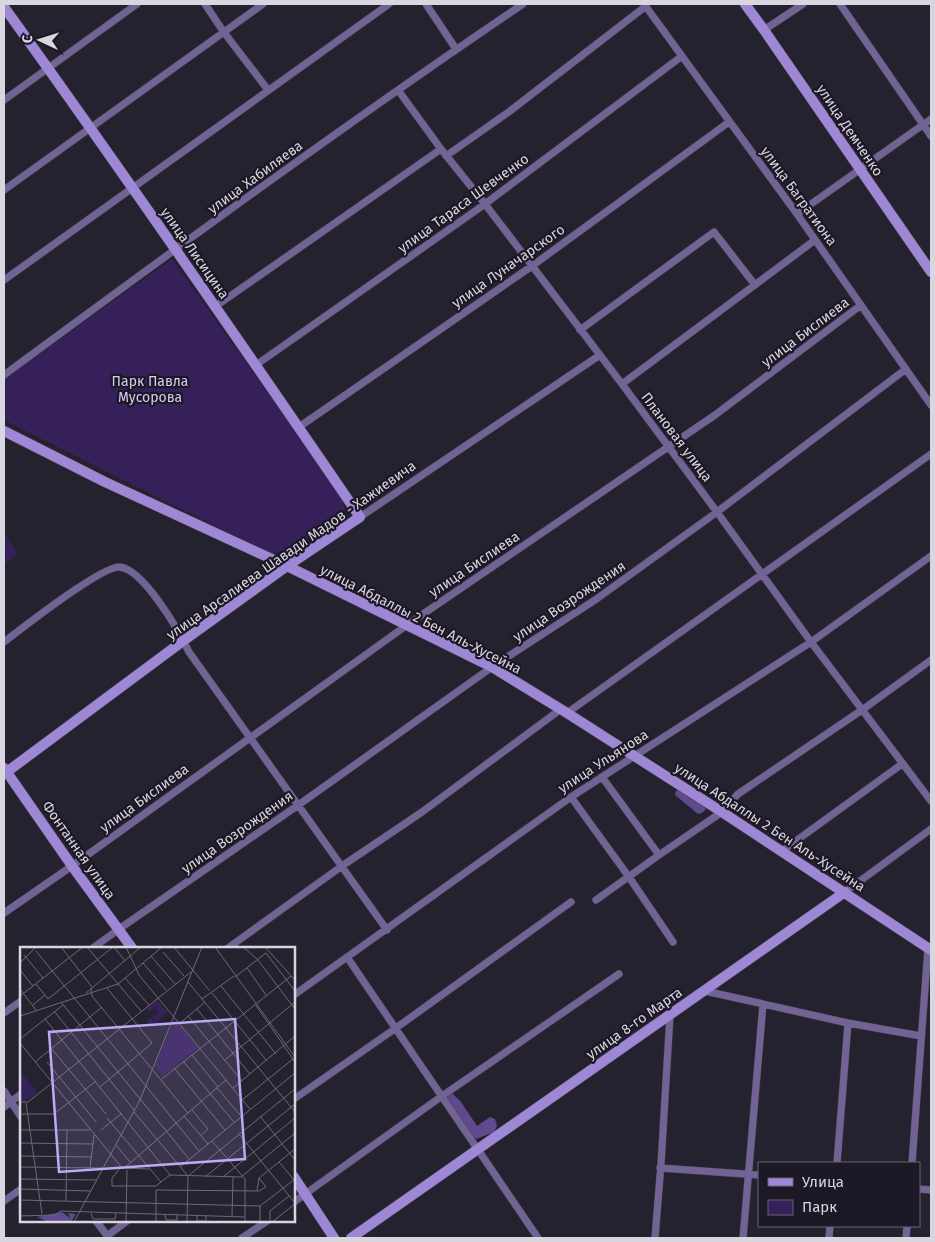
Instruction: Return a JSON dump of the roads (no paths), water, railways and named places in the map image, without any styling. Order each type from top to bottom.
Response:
[{"type":"street","points":[[4,8],[10,4]]},
{"type":"street","points":[[4,100],[137,4]]},
{"type":"street","points":[[205,4],[268,90]]},
{"type":"street","points":[[4,190],[263,4]]},
{"type":"street","points":[[4,280],[389,4]]},
{"type":"street","points":[[426,4],[456,49]]},
{"type":"street","name":"улица Хабиляева","points":[[4,375],[398,90],[523,4]]},
{"type":"street","name":"улица Демченко","points":[[745,4],[931,272]]},
{"type":"street","points":[[764,30],[803,4]]},
{"type":"street","points":[[840,4],[931,136]]},
{"type":"street","points":[[446,156],[510,111],[645,5]]},
{"type":"street","name":"улица Багратиона","points":[[645,5],[815,240],[931,405]]},
{"type":"street","name":"улица Лисицина","points":[[4,8],[216,306],[360,517]]},
{"type":"street","name":"улица Тараса Шевченко","points":[[256,365],[485,204],[682,56]]},
{"type":"street","name":"Плановая улица","points":[[398,90],[446,156],[485,204],[622,384],[810,642],[931,802]]},
{"type":"street","points":[[796,214],[931,119]]},
{"type":"street","name":"улица Луначарского","points":[[299,427],[532,266],[729,122]]},
{"type":"street","points":[[216,306],[441,149]]},
{"type":"street","points":[[580,330],[714,232],[755,285]]},
{"type":"street","points":[[622,384],[815,240]]},
{"type":"street","name":"улица Бислиева","points":[[4,913],[407,625],[715,416],[860,305]]},
{"type":"street","name":"улица Арсалиева Шавади Мадов - Хажиевича","points":[[5,771],[287,566],[600,355]]},
{"type":"street","name":"улица Возрождения","points":[[94,947],[298,806],[492,668],[595,600],[717,512],[906,369]]},
{"type":"street","name":"улица Абдаллы 2 Бен Аль-Хусейна","points":[[4,431],[114,486],[287,566],[492,668],[564,711],[722,812],[930,949]]},
{"type":"street","points":[[229,947],[342,866],[422,812],[931,454]]},
{"type":"street","name":"улица Ульянова","points":[[295,995],[571,797],[810,642],[931,556]]},
{"type":"street","points":[[4,642],[90,580],[118,567],[127,569],[135,574],[149,589],[166,613],[184,640],[189,652],[387,930]]},
{"type":"street","points":[[596,900],[722,812],[738,794],[862,710],[931,660]]},
{"type":"street","points":[[782,851],[902,764]]},
{"type":"street","name":"Фонтанная улица","points":[[5,771],[131,947]]},
{"type":"street","points":[[602,776],[659,855]]},
{"type":"street","points":[[571,797],[673,942]]},
{"type":"street","name":"улица 8-го Марта","points":[[351,1238],[845,892],[931,829]]},
{"type":"street","points":[[295,1098],[571,902]]},
{"type":"street","points":[[912,1162],[921,1036],[930,949]]},
{"type":"street","points":[[348,957],[538,1238]]},
{"type":"street","points":[[295,1201],[442,1096],[619,974]]},
{"type":"street","points":[[705,990],[848,1023],[921,1036]]},
{"type":"street","points":[[4,1013],[20,1002]]},
{"type":"street","points":[[743,1238],[763,1004]]},
{"type":"street","points":[[655,1238],[670,1015]]},
{"type":"street","points":[[837,1162],[848,1023]]},
{"type":"street","points":[[4,1091],[20,1116]]},
{"type":"street","points":[[4,1106],[20,1095]]},
{"type":"street","points":[[660,1168],[758,1175]]},
{"type":"street","points":[[295,1179],[334,1238]]},
{"type":"street","points":[[4,1201],[20,1190]]},
{"type":"street","points":[[97,1222],[108,1237],[126,1222]]},
{"type":"street","points":[[242,1238],[266,1222]]},
{"type":"park label","name":"Парк Павла Мусорова","points":[[150,390]]}]
